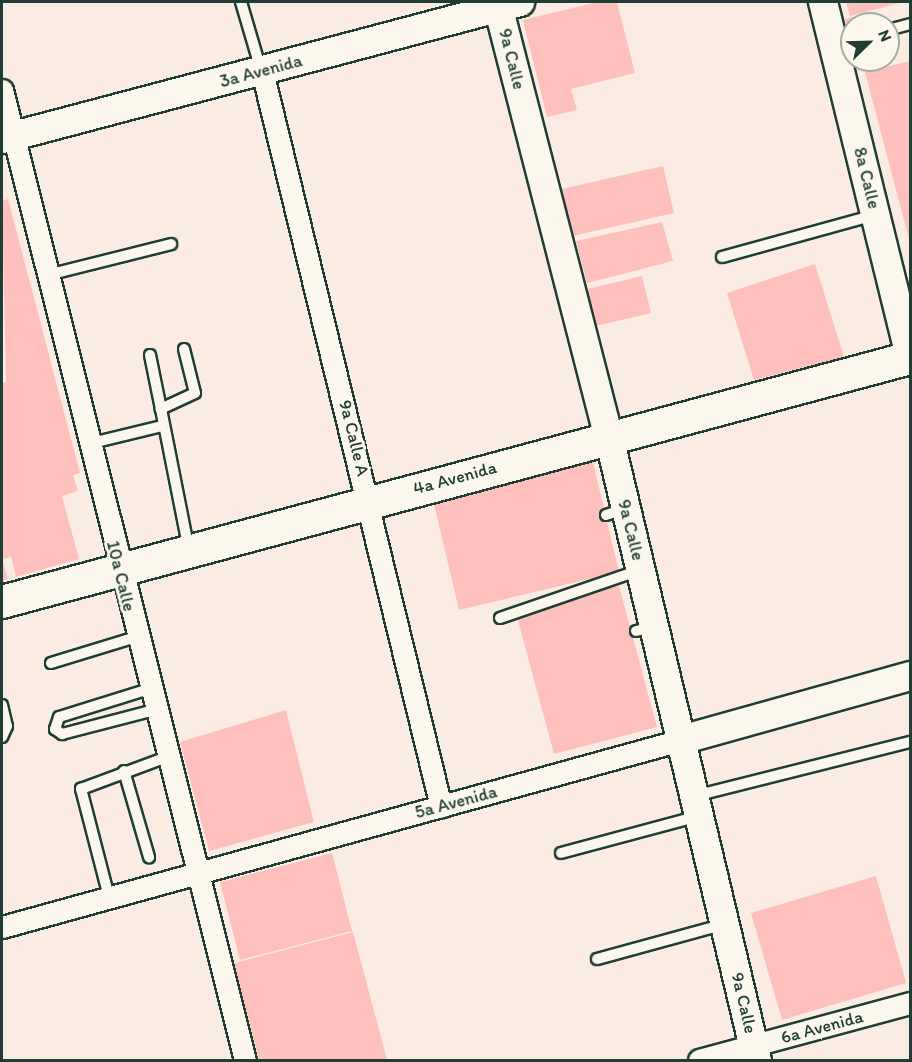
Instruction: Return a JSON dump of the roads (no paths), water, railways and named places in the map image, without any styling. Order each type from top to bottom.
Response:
[{"type":"main road","name":"8a Calle","points":[[823,2],[840,38]]},
{"type":"main road","name":"3a Avenida","points":[[7,138],[262,71],[457,10],[505,3]]},
{"type":"main road","name":"9a Calle","points":[[505,3],[609,437],[616,512],[640,570],[645,629],[681,740],[756,1053]]},
{"type":"main road","name":"8a Calle","points":[[848,72],[876,215],[910,357]]},
{"type":"main road","name":"4a Avenida","points":[[2,602],[910,357]]},
{"type":"main road","name":"5a Avenida","points":[[681,740],[910,676]]},
{"type":"street","name":"9a Calle A","points":[[262,71],[370,501],[441,807]]},
{"type":"street","name":"10a Calle","points":[[2,90],[7,138],[48,275],[119,570],[245,1060]]},
{"type":"street","name":"5a Avenida","points":[[2,927],[681,740]]},
{"type":"street","name":"6a Avenida","points":[[699,1060],[756,1053],[910,1003]]},
{"type":"lane","points":[[241,2],[262,71]]},
{"type":"lane","points":[[722,257],[876,215]]},
{"type":"lane","points":[[48,275],[171,244]]},
{"type":"lane","points":[[161,409],[189,400],[195,393],[184,349]]},
{"type":"lane","points":[[150,355],[161,409],[162,426],[189,550]]},
{"type":"lane","points":[[88,444],[162,426]]},
{"type":"lane","points":[[500,618],[640,570]]},
{"type":"lane","points":[[51,663],[136,637]]},
{"type":"lane","points":[[149,689],[59,717],[55,729],[62,734],[155,710]]},
{"type":"lane","points":[[2,705],[7,726],[2,737]]},
{"type":"lane","points":[[561,853],[697,806],[910,742]]},
{"type":"lane","points":[[109,897],[81,789],[124,771],[167,757]]},
{"type":"lane","points":[[124,771],[149,857]]},
{"type":"lane","points":[[597,959],[725,924]]}]
